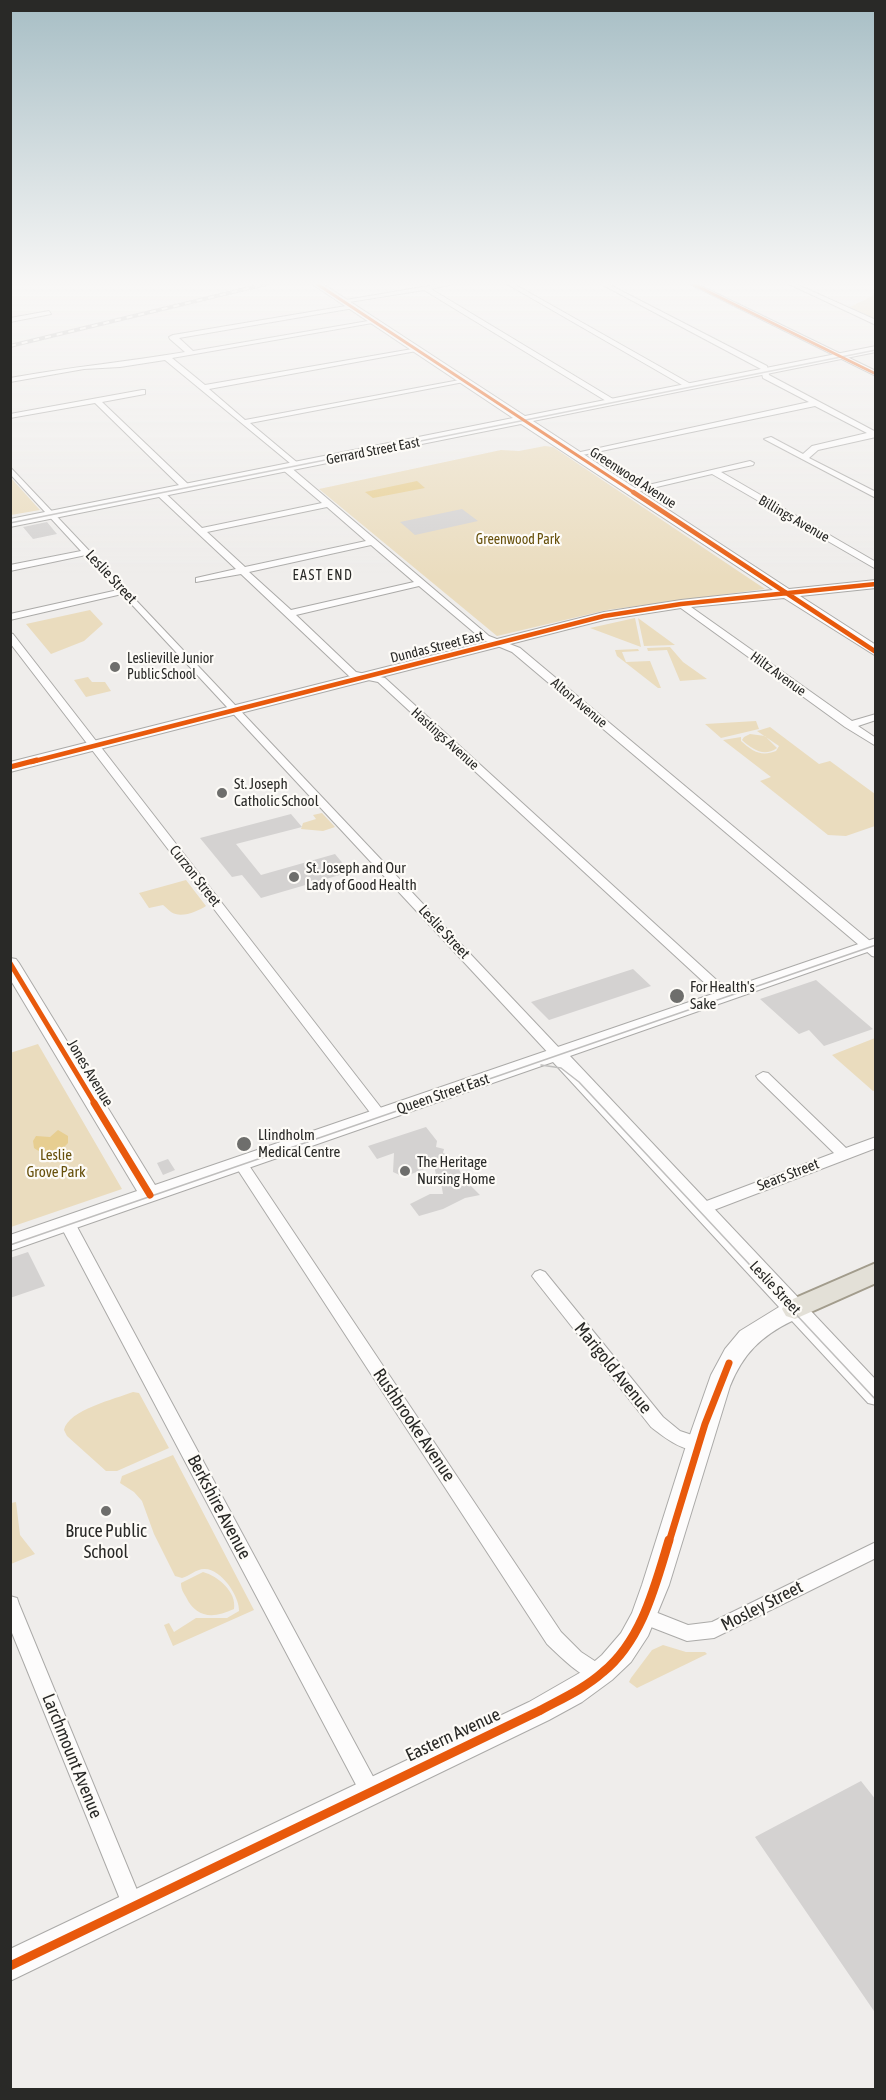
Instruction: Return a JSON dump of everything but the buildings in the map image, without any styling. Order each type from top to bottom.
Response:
[{"type":"main road","name":"Greenwood Avenue","points":[[467,382],[876,652]]},
{"type":"main road","name":"Gerrard Street East","points":[[10,523],[716,382]]},
{"type":"main road","name":"Dundas Street East","points":[[10,767],[604,616],[681,604],[876,584]]},
{"type":"main road","name":"Queen Street East","points":[[10,1243],[726,995],[873,947]]},
{"type":"main road","name":"Jones Avenue","points":[[10,963],[150,1195]]},
{"type":"main road","name":"Leslie Street","points":[[557,1054],[876,1396]]},
{"type":"main road","name":"Eastern Avenue","points":[[10,1966],[538,1711],[575,1692],[600,1675],[623,1651],[645,1616],[698,1444],[716,1391],[729,1363],[747,1338],[758,1329],[795,1309],[876,1272]]},
{"type":"street","name":"Alton Avenue","points":[[196,382],[245,422],[372,542],[486,638],[516,650],[873,947]]},
{"type":"street","points":[[203,388],[237,382]]},
{"type":"street","points":[[245,422],[460,382]]},
{"type":"street","points":[[581,382],[614,402]]},
{"type":"street","points":[[683,382],[692,387]]},
{"type":"street","points":[[777,382],[875,434]]},
{"type":"street","points":[[10,416],[142,392]]},
{"type":"street","points":[[96,400],[187,488]]},
{"type":"street","points":[[576,454],[816,403]]},
{"type":"street","points":[[804,458],[815,448],[875,434]]},
{"type":"street","points":[[768,439],[876,496]]},
{"type":"street","points":[[630,490],[750,463]]},
{"type":"street","name":"Leslie Street","points":[[10,470],[557,1054]]},
{"type":"street","name":"Billings Avenue","points":[[713,471],[876,566]]},
{"type":"street","name":"Hastings Avenue","points":[[160,493],[352,674],[382,681],[726,995]]},
{"type":"street","points":[[200,531],[330,504]]},
{"type":"street","points":[[199,580],[372,542]]},
{"type":"street","points":[[10,568],[88,552]]},
{"type":"street","points":[[288,614],[422,583]]},
{"type":"street","points":[[10,617],[124,591]]},
{"type":"street","name":"Hiltz Avenue","points":[[681,604],[876,743]]},
{"type":"street","name":"Curzon Street","points":[[10,636],[380,1116]]},
{"type":"street","points":[[849,725],[876,717]]},
{"type":"street","points":[[763,1076],[844,1154]]},
{"type":"street","name":"Sears Street","points":[[701,1209],[876,1142]]},
{"type":"street","name":"Rushbrooke Avenue","points":[[241,1164],[554,1638],[574,1658],[600,1675]]},
{"type":"street","name":"Berkshire Avenue","points":[[66,1223],[370,1791]]},
{"type":"street","name":"Marigold Avenue","points":[[540,1276],[657,1422],[674,1436],[698,1444]]},
{"type":"street","name":"Mosley Street","points":[[645,1616],[687,1633],[714,1630],[876,1549]]},
{"type":"street","name":"Larchmount Avenue","points":[[10,1604],[133,1907]]},
{"type":"green space","name":"Greenwood Park","points":[[545,446],[553,447],[765,589],[607,610],[497,636],[319,489],[501,450],[519,451]]},
{"type":"green space","points":[[11,478],[40,510],[11,515]]},
{"type":"green space","points":[[90,610],[103,624],[84,641],[51,654],[26,624]]},
{"type":"green space","points":[[635,618],[641,647],[590,628]]},
{"type":"green space","points":[[638,618],[675,645],[644,646]]},
{"type":"green space","points":[[670,647],[683,662],[707,679],[680,681],[667,650],[648,651],[647,648]]},
{"type":"green space","points":[[638,649],[639,651],[622,652],[626,662],[650,661],[661,688],[617,656],[615,650]]},
{"type":"green space","points":[[88,677],[92,682],[105,682],[111,691],[86,697],[74,680]]},
{"type":"green space","points":[[756,721],[759,729],[721,738],[705,724]]},
{"type":"green space","points":[[770,727],[819,764],[830,761],[875,794],[875,826],[846,836],[828,835],[760,781],[771,777],[723,740],[741,737],[741,741],[753,750],[771,753],[779,746],[757,731]]},
{"type":"green space","points":[[750,734],[765,736],[777,748],[763,752],[750,747],[742,740]]},
{"type":"green space","points":[[322,813],[335,827],[323,831],[301,829],[303,823],[316,819],[313,815]]},
{"type":"green space","points":[[186,880],[206,906],[189,914],[175,914],[163,905],[149,908],[139,893]]},
{"type":"green space","points":[[875,1038],[876,1090],[873,1091],[832,1055]]},
{"type":"green space","name":"Leslie Grove Park","points":[[38,1044],[122,1189],[11,1227],[10,1053]]},
{"type":"green space","points":[[133,1392],[139,1393],[169,1448],[117,1471],[106,1471],[67,1436],[64,1430],[67,1423],[83,1411]]},
{"type":"green space","points":[[173,1455],[254,1610],[173,1646],[164,1625],[169,1623],[174,1632],[196,1618],[227,1618],[239,1611],[233,1591],[217,1573],[204,1569],[182,1578],[175,1576],[154,1534],[142,1501],[134,1492],[120,1483],[122,1476]]},
{"type":"green space","points":[[16,1502],[20,1535],[35,1554],[11,1564],[11,1503]]},
{"type":"green space","points":[[203,1572],[215,1577],[225,1586],[233,1597],[234,1609],[206,1615],[190,1604],[182,1590],[181,1583]]},
{"type":"green space","points":[[663,1645],[686,1652],[705,1652],[707,1654],[637,1688],[629,1682],[652,1650]]},
{"type":"shaded area","points":[[417,481],[425,488],[373,498],[365,492]]},
{"type":"shaded area","points":[[58,1130],[68,1136],[68,1143],[64,1147],[52,1153],[43,1153],[34,1148],[33,1141],[36,1136],[50,1137]]},
{"type":"tram line","points":[[10,523],[716,382]]},
{"type":"tram line","points":[[10,1245],[876,945]]},
{"type":"tram line","points":[[541,1065],[561,1068],[579,1082],[876,1400]]},
{"type":"cycle path","points":[[466,382],[876,652]]},
{"type":"cycle path","points":[[10,767],[604,616],[681,604],[876,584]]},
{"type":"cycle path","points":[[10,963],[150,1195]]},
{"type":"cycle path","points":[[10,1966],[539,1711],[596,1678],[624,1649],[643,1617],[662,1564],[705,1424],[729,1363]]},
{"type":"place","name":"Leslieville Junior Public School","points":[[115,667]]},
{"type":"place","name":"St. Joseph Catholic School","points":[[222,793]]},
{"type":"place","name":"St. Joseph and Our Lady of Good Health","points":[[294,877]]},
{"type":"place","name":"For Health's Sake","points":[[677,996]]},
{"type":"place","name":"Llindholm Medical Centre","points":[[244,1144]]},
{"type":"place","name":"The Heritage Nursing Home","points":[[405,1171]]},
{"type":"place","name":"Bruce Public School","points":[[106,1511]]},
{"type":"district","name":"EAST END","points":[[323,576]]}]
